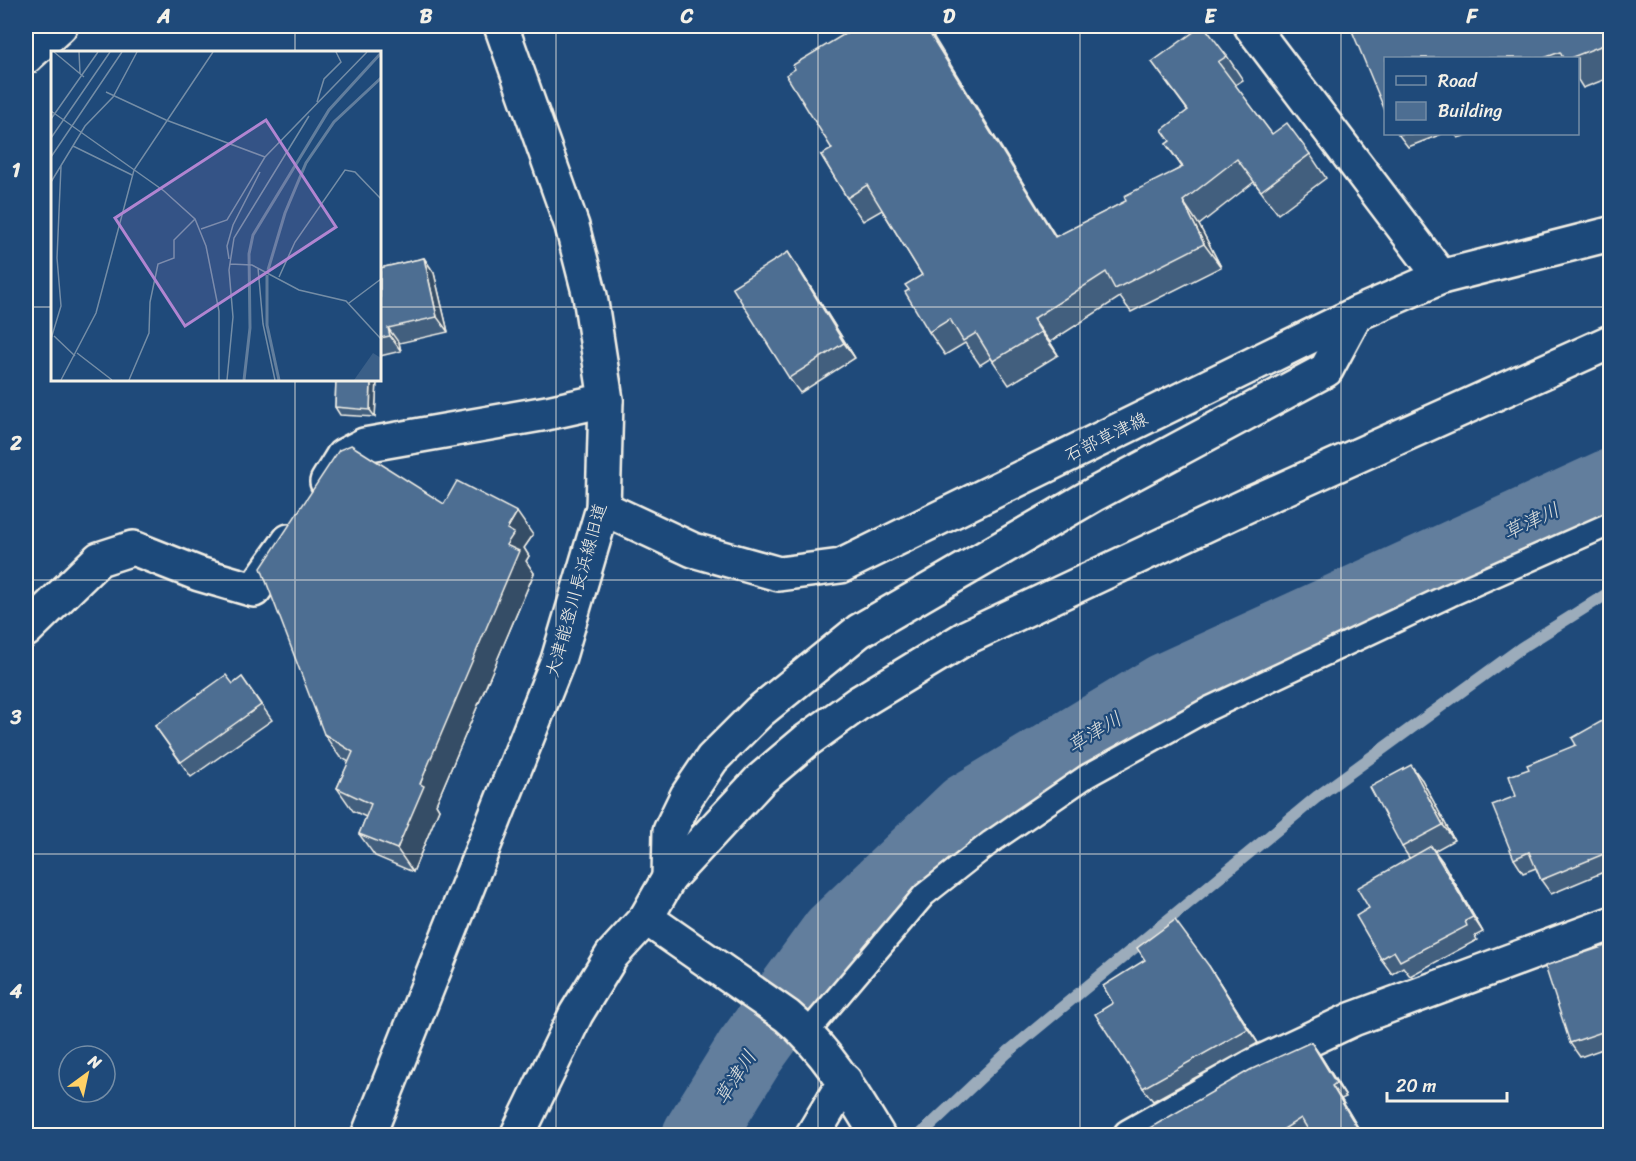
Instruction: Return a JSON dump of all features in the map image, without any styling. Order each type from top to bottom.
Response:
[{"type":"street","points":[[26,57],[60,26]]},
{"type":"street","name":"大津能登川長浜線旧道","points":[[368,1136],[558,660],[603,508],[606,400],[590,296],[572,226],[501,26]]},
{"type":"street","points":[[1251,26],[1441,277]]},
{"type":"street","name":"石部草津線","points":[[603,508],[693,550],[779,573],[841,566],[1356,314],[1441,277],[1611,234]]},
{"type":"street","points":[[669,878],[670,831],[687,796],[712,759],[759,712],[860,631],[1093,495],[1326,370],[1356,314]]},
{"type":"street","points":[[517,1136],[576,1014],[612,955],[645,918],[669,878],[760,780],[806,741],[860,702],[967,637],[1263,498],[1611,342]]},
{"type":"street","points":[[26,630],[99,559],[133,548],[200,574],[254,590],[310,510],[343,456],[364,445],[547,413],[606,400]]},
{"type":"street","points":[[645,918],[687,945],[797,1025],[845,1081],[878,1136]]},
{"type":"street","points":[[1130,1136],[1251,1067],[1353,1019],[1611,924]]},
{"type":"street","points":[[812,1136],[845,1081]]},
{"type":"lane","points":[[797,1025],[924,895],[991,842],[1087,776],[1219,704],[1450,595],[1611,524]]},
{"type":"building","points":[[858,26],[925,26],[1055,237],[1126,201],[1124,196],[1183,167],[1166,144],[1170,141],[1162,130],[1188,110],[1152,62],[1202,26],[1227,56],[1218,62],[1272,134],[1287,123],[1310,154],[1261,191],[1237,159],[1183,201],[1204,244],[1115,289],[1106,272],[1033,319],[1041,332],[993,361],[976,333],[963,341],[950,319],[929,332],[905,292],[909,290],[905,285],[922,275],[867,185],[847,198],[821,155],[832,149],[786,75],[795,69],[793,65]]},
{"type":"building","points":[[1350,26],[1611,26],[1611,42],[1573,57],[1562,57],[1560,52],[1547,57],[1384,57],[1384,108]]},
{"type":"building","points":[[788,252],[844,343],[789,378],[732,287]]},
{"type":"building","points":[[424,258],[437,317],[388,328],[390,336],[381,338],[381,268]]},
{"type":"building","points":[[336,381],[371,381],[370,410],[335,407]]},
{"type":"building","points":[[351,445],[444,504],[457,481],[517,512],[507,529],[514,533],[506,545],[519,551],[420,784],[424,786],[397,849],[359,834],[371,804],[337,788],[353,752],[324,734],[261,568],[339,450]]},
{"type":"building","points":[[226,675],[233,684],[242,677],[261,705],[181,762],[155,726]]},
{"type":"building","points":[[1611,716],[1611,851],[1541,880],[1529,852],[1514,859],[1492,805],[1516,796],[1509,776],[1529,769],[1527,765],[1576,745],[1572,738]]},
{"type":"building","points":[[1411,765],[1443,825],[1402,847],[1370,787]]},
{"type":"building","points":[[1431,846],[1473,917],[1465,921],[1467,926],[1400,961],[1394,951],[1381,959],[1356,916],[1369,908],[1357,888]]},
{"type":"building","points":[[1175,920],[1209,966],[1248,1029],[1143,1088],[1095,1014],[1113,1003],[1103,986],[1145,960],[1137,948]]},
{"type":"building","points":[[1611,944],[1611,1029],[1570,1043],[1545,966]]},
{"type":"building","points":[[1311,1042],[1336,1083],[1332,1086],[1360,1132],[1353,1136],[1312,1136],[1301,1118],[1273,1136],[1152,1136],[1148,1129],[1250,1070]]},
{"type":"waterway","name":"草津川","points":[[698,1136],[750,1052],[836,934],[967,809],[1165,689],[1610,485]]},
{"type":"waterway","points":[[919,1136],[1008,1052],[1318,796],[1521,648],[1610,592]]}]
